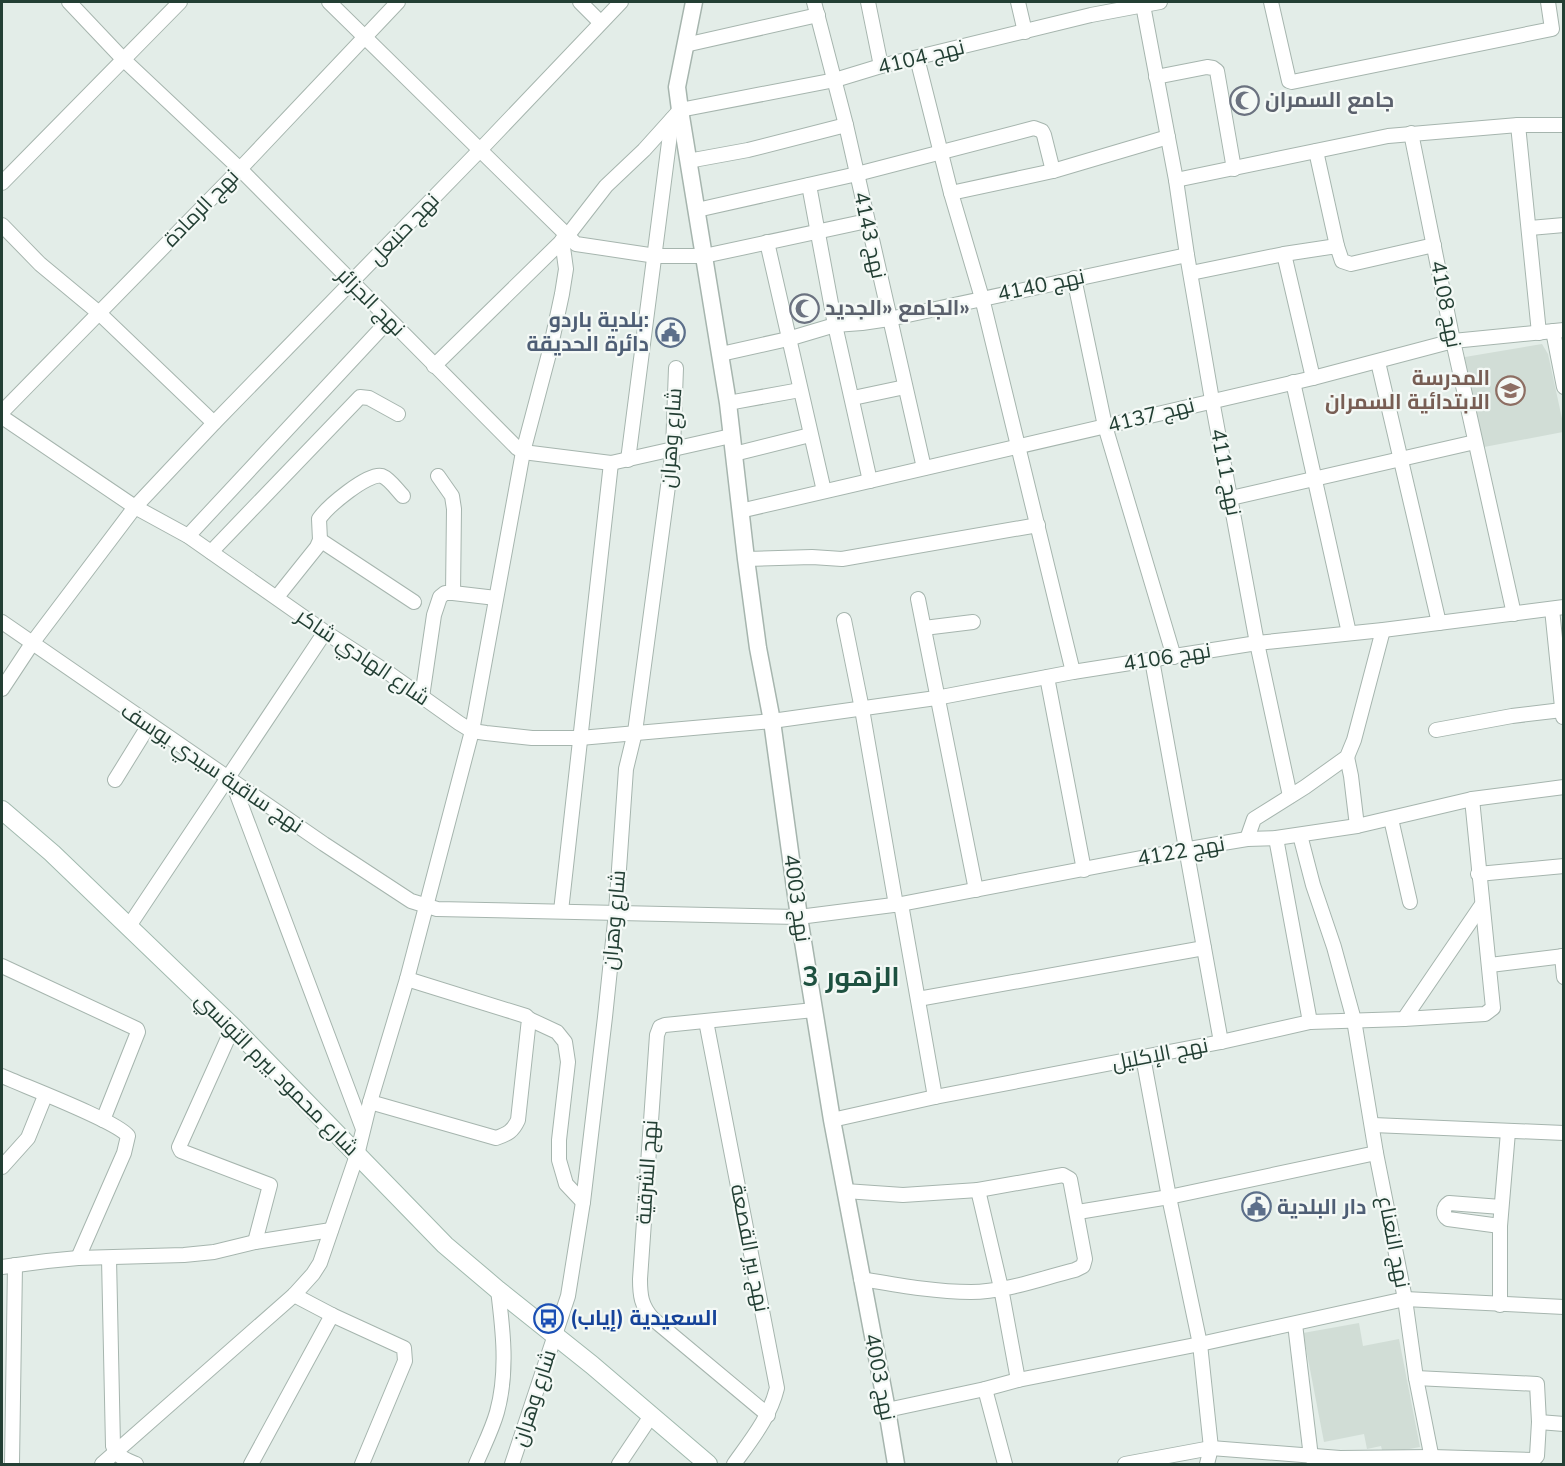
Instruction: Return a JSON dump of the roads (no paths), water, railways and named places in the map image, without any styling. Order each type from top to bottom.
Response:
[{"type":"main road","name":"شارع محمود بيرم التونسي","points":[[2,810],[52,853],[233,1027],[446,1245],[708,1464]]},
{"type":"street","name":"نهج الجزائر","points":[[69,2],[523,452]]},
{"type":"street","points":[[2,183],[180,2]]},
{"type":"street","points":[[329,2],[565,237],[576,244],[656,256],[704,256],[867,221]]},
{"type":"street","name":"نهج الرمادة","points":[[2,412],[240,169],[398,2]]},
{"type":"street","points":[[580,2],[600,22]]},
{"type":"street","name":"نهج حنبعل","points":[[2,689],[33,642],[135,507],[621,2]]},
{"type":"street","name":"نهج 4003","points":[[694,2],[677,87],[676,114],[688,161],[721,354],[758,648],[772,721],[814,1010],[832,1120],[896,1464]]},
{"type":"street","points":[[868,2],[881,66]]},
{"type":"street","points":[[1018,2],[1025,32]]},
{"type":"street","name":"نهج 4104","points":[[676,114],[835,80],[881,66],[1025,32],[1090,8],[1160,2]]},
{"type":"street","points":[[1271,2],[1290,82],[1552,29],[1548,2]]},
{"type":"street","name":"نهج 4111","points":[[1143,4],[1176,180],[1212,400],[1257,642],[1290,796]]},
{"type":"street","points":[[685,45],[816,8]]},
{"type":"street","name":"نهج 4143","points":[[816,8],[846,125],[924,468]]},
{"type":"street","points":[[917,58],[951,193],[982,298],[1073,672]]},
{"type":"street","points":[[1156,76],[1207,67],[1217,71],[1234,169]]},
{"type":"street","points":[[434,366],[565,237],[606,186],[644,150],[676,114]]},
{"type":"street","points":[[628,460],[676,114]]},
{"type":"street","points":[[688,161],[748,150],[846,125]]},
{"type":"street","points":[[1176,180],[1388,136],[1518,125],[1563,125]]},
{"type":"street","points":[[1518,125],[1530,228],[1563,387]]},
{"type":"street","points":[[697,210],[857,174],[940,151],[1038,129],[1044,135],[1053,171]]},
{"type":"street","name":"نهج 4108","points":[[1411,133],[1453,341],[1514,614]]},
{"type":"street","points":[[951,193],[1053,171],[1168,137]]},
{"type":"street","points":[[1316,151],[1342,261],[1351,264],[1434,245]]},
{"type":"street","points":[[809,185],[835,325],[870,481]]},
{"type":"street","points":[[2,225],[40,264],[99,313],[214,423]]},
{"type":"street","points":[[1530,228],[1563,225]]},
{"type":"street","points":[[102,1464],[294,1294],[317,1269],[357,1155],[370,1102],[407,979],[472,731],[523,452],[562,294],[566,269],[565,237]]},
{"type":"street","points":[[767,242],[824,491]]},
{"type":"street","points":[[1191,273],[1337,246]]},
{"type":"street","points":[[1284,254],[1313,378]]},
{"type":"street","name":"نهج 4140","points":[[721,354],[788,339],[835,325],[862,324],[889,319],[1187,255]]},
{"type":"street","points":[[1074,278],[1106,426],[1174,657]]},
{"type":"street","points":[[188,536],[389,320]]},
{"type":"street","name":"نهج 4137","points":[[740,511],[1313,378],[1453,341],[1552,331]]},
{"type":"street","points":[[1378,362],[1439,623]]},
{"type":"street","name":"شارع وهران","points":[[512,1464],[568,1296],[583,1202],[616,912],[626,769],[635,732],[673,449],[676,368]]},
{"type":"street","points":[[1293,382],[1349,633]]},
{"type":"street","points":[[852,398],[905,387]]},
{"type":"street","points":[[728,403],[800,390]]},
{"type":"street","points":[[211,552],[360,397],[369,398],[398,414]]},
{"type":"street","name":"شارع الهادي شاكر","points":[[2,417],[135,507],[188,536],[472,731],[532,738],[580,738],[772,721]]},
{"type":"street","points":[[734,454],[810,435]]},
{"type":"street","points":[[523,452],[610,463],[731,436]]},
{"type":"street","points":[[1231,498],[1475,442]]},
{"type":"street","points":[[561,911],[610,463]]},
{"type":"street","points":[[276,597],[318,547],[320,540],[318,526],[323,514],[367,479],[381,476],[403,496]]},
{"type":"street","points":[[438,476],[452,496],[454,509],[453,593]]},
{"type":"street","points":[[746,559],[812,557],[842,560],[1038,525]]},
{"type":"street","points":[[320,540],[414,602]]},
{"type":"street","points":[[422,697],[436,605],[445,593],[496,598]]},
{"type":"street","points":[[918,600],[976,890]]},
{"type":"street","points":[[1436,730],[1512,716],[1563,715],[1558,608]]},
{"type":"street","name":"نهج 4106","points":[[772,721],[936,698],[1073,672],[1257,642],[1383,630],[1558,608]]},
{"type":"street","points":[[844,620],[935,1097]]},
{"type":"street","name":"نهج ساقية سيدي يوسف","points":[[2,622],[324,844],[411,901],[426,907]]},
{"type":"street","points":[[924,628],[973,622]]},
{"type":"street","points":[[1246,839],[1254,819],[1305,788],[1347,757],[1354,740],[1383,630]]},
{"type":"street","points":[[129,926],[230,780],[325,632]]},
{"type":"street","points":[[1152,660],[1188,849],[1221,1042]]},
{"type":"street","points":[[1047,677],[1084,870]]},
{"type":"street","points":[[115,780],[149,725]]},
{"type":"street","points":[[1347,757],[1352,776],[1358,826]]},
{"type":"street","points":[[230,780],[363,1129]]},
{"type":"street","name":"نهج 4122","points":[[426,907],[799,917],[898,905],[1188,849],[1246,839],[1276,838],[1358,826],[1472,799],[1563,787]]},
{"type":"street","points":[[1472,799],[1481,906],[1490,965],[1563,956],[1563,977]]},
{"type":"street","points":[[1391,819],[1410,902]]},
{"type":"street","name":"نهج النعناع","points":[[1300,835],[1354,1020],[1432,1461]]},
{"type":"street","points":[[1276,838],[1310,1022]]},
{"type":"street","points":[[1478,874],[1563,866]]},
{"type":"street","points":[[1404,1019],[1481,906]]},
{"type":"street","points":[[918,999],[1204,948]]},
{"type":"street","name":"نهج الإكليل","points":[[832,1120],[935,1097],[1221,1042],[1310,1022],[1485,1014],[1493,1008],[1490,965]]},
{"type":"street","points":[[2,966],[137,1029],[138,1032],[103,1120]]},
{"type":"street","points":[[407,979],[526,1016],[557,1032],[565,1042],[568,1062],[559,1140],[559,1160],[566,1184],[583,1202]]},
{"type":"street","name":"نهج الشرقية","points":[[768,1415],[652,1319],[643,1307],[640,1296],[640,1267],[657,1035],[660,1027],[665,1025],[814,1010]]},
{"type":"street","points":[[370,1102],[496,1138],[508,1134],[518,1120],[529,1019]]},
{"type":"street","name":"نهج بير القصعة","points":[[706,1021],[777,1388],[768,1415],[734,1464]]},
{"type":"street","points":[[233,1027],[179,1147],[181,1150],[270,1185],[255,1242]]},
{"type":"street","points":[[1143,1057],[1200,1344],[1211,1448],[1207,1464]]},
{"type":"street","points":[[2,1076],[103,1120],[124,1131],[128,1136],[78,1258]]},
{"type":"street","points":[[2,1167],[28,1138],[45,1096]]},
{"type":"street","points":[[1373,1125],[1563,1133]]},
{"type":"street","points":[[1500,1305],[1500,1226],[1508,1132]]},
{"type":"street","points":[[1078,1212],[1169,1197],[1376,1153]]},
{"type":"street","points":[[845,1191],[903,1196],[978,1190],[1062,1175],[1070,1179],[1078,1212],[1085,1259],[1083,1266],[1075,1270],[1001,1288],[972,1292],[916,1288],[861,1279]]},
{"type":"street","points":[[978,1190],[1001,1288],[1018,1380]]},
{"type":"street","points":[[1500,1226],[1449,1219],[1444,1207],[1449,1203],[1501,1207]]},
{"type":"street","points":[[12,1464],[8,1267],[78,1258],[184,1256],[331,1230]]},
{"type":"street","points":[[109,1258],[114,1452]]},
{"type":"street","points":[[476,1464],[497,1414],[502,1390],[504,1367],[498,1290]]},
{"type":"street","points":[[294,1294],[332,1315],[404,1348],[406,1355],[402,1369],[362,1464]]},
{"type":"street","points":[[887,1410],[1018,1380],[1200,1344],[1405,1299],[1563,1307]]},
{"type":"street","points":[[251,1464],[332,1315]]},
{"type":"street","points":[[1295,1324],[1311,1456]]},
{"type":"street","points":[[1125,1464],[1211,1448],[1311,1456],[1339,1461],[1533,1460],[1537,1456],[1539,1422],[1537,1384],[1416,1378]]},
{"type":"street","points":[[985,1389],[1005,1464]]},
{"type":"street","points":[[619,1464],[651,1416]]},
{"type":"street","points":[[1539,1422],[1563,1424]]},
{"type":"street","points":[[114,1452],[136,1464]]},
{"type":"place","name":"جامع السمران","points":[[1244,100]]},
{"type":"place","name":"الجامع «الجديد»","points":[[804,308]]},
{"type":"place","name":"بلدية باردو: دائرة الحديقة","points":[[670,332]]},
{"type":"place","name":"المدرسة الابتدائية السمران","points":[[1511,390]]},
{"type":"place","name":"دار البلدية","points":[[1256,1207]]},
{"type":"place","name":"السعيدية (إياب)","points":[[549,1318]]},
{"type":"district","name":"الزهور 3","points":[[851,977]]}]
